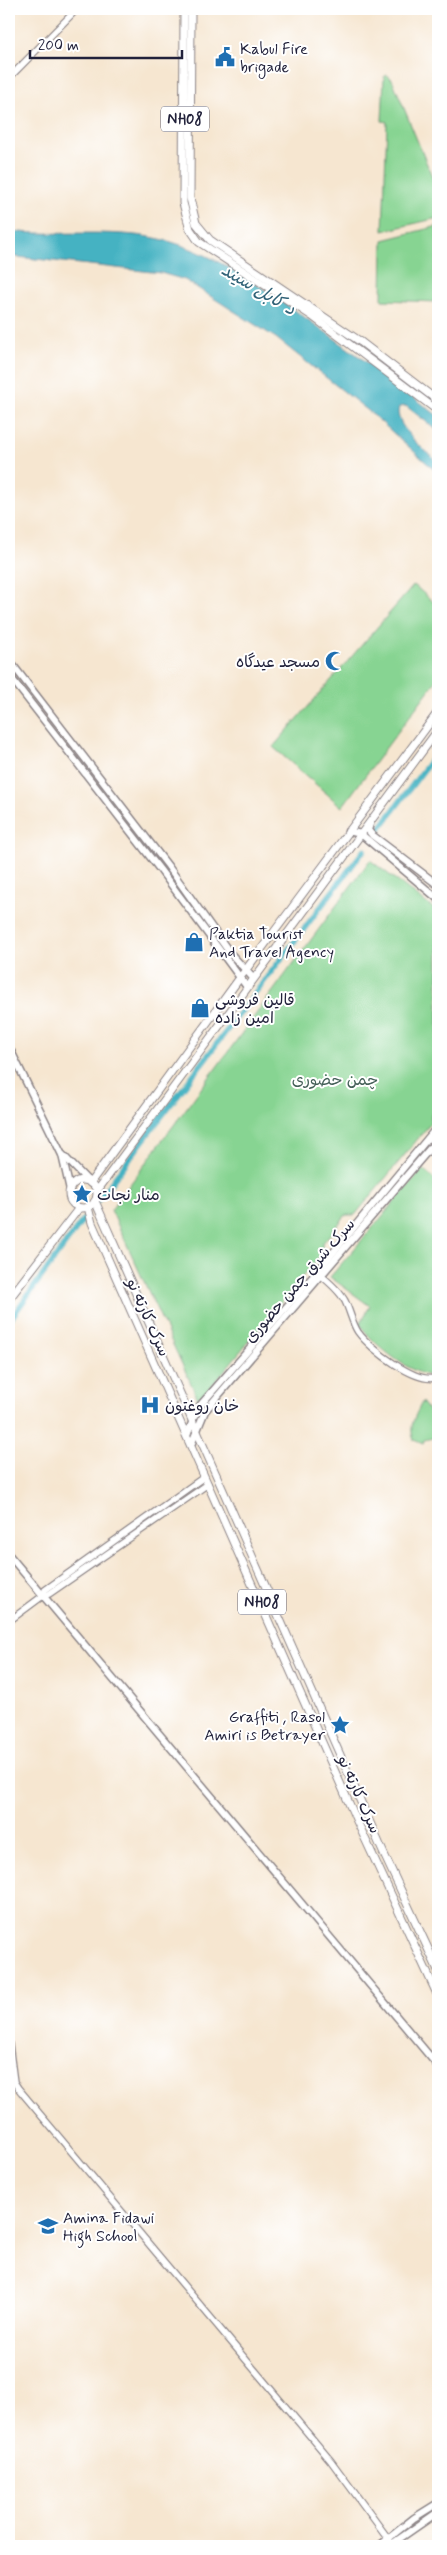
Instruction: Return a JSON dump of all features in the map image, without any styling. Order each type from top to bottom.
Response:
[{"type":"highway","name":"NH08","points":[[184,9],[183,203],[185,217],[193,235],[217,255],[349,342],[438,411]]},
{"type":"highway","name":"NH08","points":[[191,9],[190,198],[192,215],[200,230],[250,268],[361,342],[438,401]]},
{"type":"highway","points":[[89,1182],[438,712]]},
{"type":"highway","points":[[9,1299],[79,1208],[88,1207],[95,1201],[97,1191],[246,987],[438,730]]},
{"type":"highway","points":[[382,785],[395,788]]},
{"type":"highway","points":[[66,1224],[72,1202],[70,1190],[79,1181],[89,1182],[97,1191]]},
{"type":"highway","name":"سرک کارته نو","points":[[95,1201],[198,1430],[383,1852],[438,1970]]},
{"type":"highway","points":[[72,1202],[79,1208]]},
{"type":"highway","name":"سرک کارته نو","points":[[88,1207],[92,1223],[133,1319],[187,1436],[356,1819],[438,1996]]},
{"type":"main road","points":[[9,660],[162,858],[245,971],[253,978]]},
{"type":"main road","points":[[9,675],[161,871],[238,979],[246,987]]},
{"type":"main road","points":[[370,821],[368,830],[372,835],[438,885]]},
{"type":"main road","points":[[348,831],[361,834],[438,898]]},
{"type":"main road","points":[[9,1047],[62,1155],[70,1190]]},
{"type":"main road","name":"سرک شرق چمن حضوری","points":[[191,1445],[205,1412],[438,1126]]},
{"type":"main road","name":"سرک شرق چمن حضوری","points":[[192,1418],[197,1408],[438,1139]]},
{"type":"main road","points":[[62,1155],[89,1182]]},
{"type":"main road","points":[[187,1436],[192,1418]]},
{"type":"main road","points":[[9,1555],[438,2066]]},
{"type":"main road","points":[[389,2542],[438,2503]]},
{"type":"main road","points":[[379,2546],[389,2542],[438,2512]]},
{"type":"street","points":[[9,78],[77,9]]},
{"type":"street","points":[[319,1274],[345,1301],[358,1331],[367,1341],[413,1374],[426,1380],[438,1377]]},
{"type":"street","points":[[44,1595],[45,1590],[204,1477]]},
{"type":"street","points":[[9,1621],[44,1595],[49,1594],[208,1484]]},
{"type":"street","points":[[9,2044],[14,2082],[18,2088],[331,2460],[389,2542]]},
{"type":"green space","points":[[387,75],[392,79],[438,191],[438,218],[383,231],[387,122],[382,121],[384,77]]},
{"type":"green space","points":[[438,226],[438,302],[382,300],[383,240]]},
{"type":"green space","points":[[414,585],[438,606],[438,678],[342,807],[273,747]]},
{"type":"green space","name":"چمن حضوری","points":[[370,860],[438,912],[438,1105],[431,1114],[431,1123],[355,1215],[346,1215],[322,1244],[323,1252],[199,1401],[111,1210]]},
{"type":"green space","points":[[423,1169],[438,1183],[438,1373],[430,1375],[410,1368],[380,1347],[360,1324],[370,1306],[330,1277]]},
{"type":"green space","points":[[422,1402],[438,1423],[438,1437],[424,1440],[423,1444],[414,1440],[412,1435],[412,1425]]},
{"type":"water","name":"د کابل سيند","points":[[9,231],[122,234],[160,239],[197,251],[233,270],[318,326],[438,416],[438,431],[406,406],[399,407],[398,414],[400,421],[411,437],[438,462],[438,473],[371,413],[276,338],[185,280],[161,273],[9,256]]},
{"type":"waterway","points":[[377,832],[438,751]]},
{"type":"waterway","points":[[98,1200],[364,850]]},
{"type":"waterway","points":[[9,1321],[83,1220]]},
{"type":"place","name":"Kabul Fire brigade","points":[[225,57]]},
{"type":"place","name":"مسجد عیدگاه","points":[[335,661]]},
{"type":"place","name":"Paktia Tourist And Travel Agency","points":[[194,942]]},
{"type":"place","name":"قالین فروشی امین زاده","points":[[200,1008]]},
{"type":"place","name":"منار نجات","points":[[82,1194]]},
{"type":"place","name":"خان روغتون","points":[[150,1405]]},
{"type":"place","name":"Graffiti , Rasol Amiri is Betrayer","points":[[340,1725]]},
{"type":"place","name":"Amina Fidawi High School","points":[[48,2226]]}]
